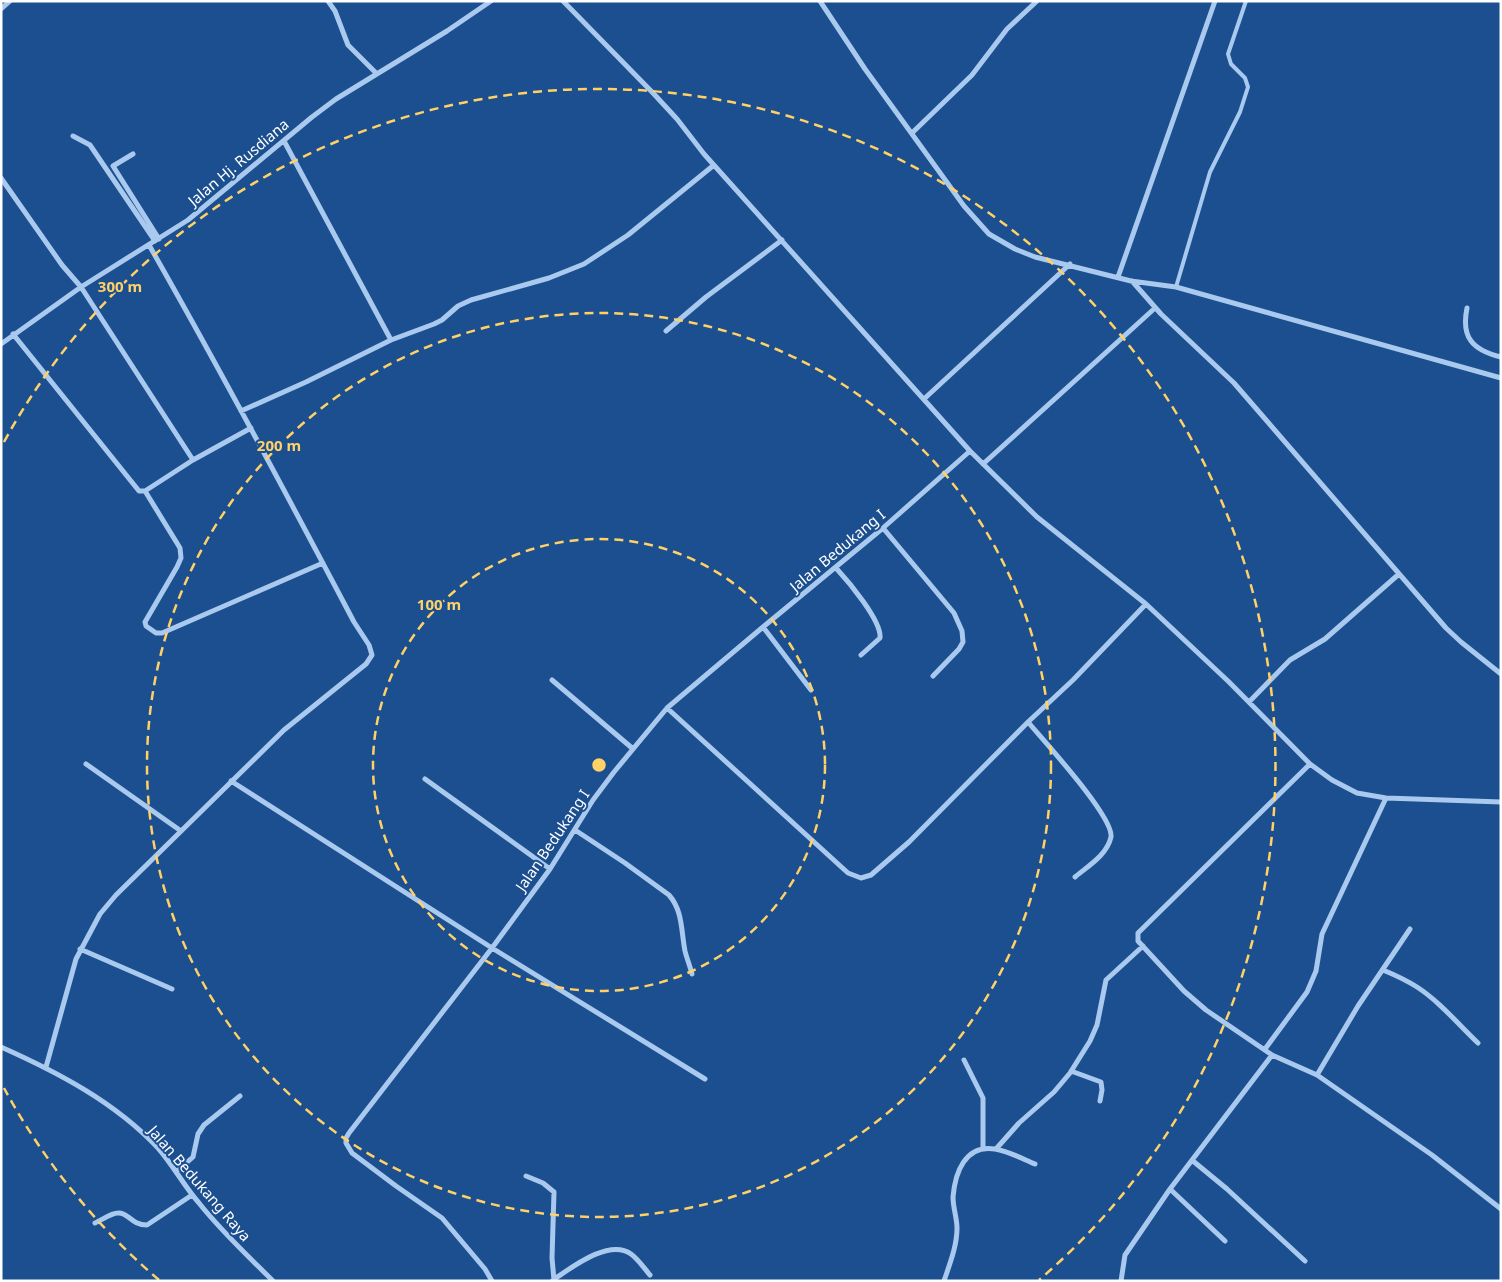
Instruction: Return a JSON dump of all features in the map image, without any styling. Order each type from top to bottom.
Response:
[{"type":"street","points":[[1,9],[10,1]]},
{"type":"street","points":[[328,1],[335,11],[348,45],[377,74]]},
{"type":"street","name":"Jalan Hj. Rusdiana","points":[[2,343],[81,287],[188,220],[336,99],[447,31],[491,1]]},
{"type":"street","points":[[563,1],[653,93],[714,165],[970,451],[1037,517],[1146,604],[1249,702],[1310,764],[1332,780],[1357,793],[1386,798],[1501,802]]},
{"type":"street","points":[[820,1],[865,69],[964,206],[990,234],[1001,242],[1024,253],[1131,281],[1176,287],[1501,378]]},
{"type":"street","points":[[912,133],[972,74],[1007,29],[1037,1]]},
{"type":"street","points":[[1118,277],[1214,1]]},
{"type":"street","points":[[73,136],[90,145],[154,242]]},
{"type":"street","points":[[284,141],[391,340]]},
{"type":"street","points":[[46,1068],[76,959],[100,914],[116,895],[231,780],[284,730],[366,664],[372,655],[369,645],[354,622],[241,411],[114,166],[133,154]]},
{"type":"street","points":[[241,411],[306,382],[391,340],[442,320],[454,309],[471,300],[549,278],[584,264],[628,235],[714,165]]},
{"type":"street","points":[[1,178],[62,265],[81,287],[193,460]]},
{"type":"street","points":[[666,331],[706,297],[782,240]]},
{"type":"street","points":[[924,399],[1070,264]]},
{"type":"street","points":[[1131,281],[1155,308],[1234,383],[1454,635],[1501,674]]},
{"type":"street","points":[[983,464],[1155,308]]},
{"type":"street","points":[[1466,308],[1464,326],[1466,335],[1482,350],[1501,357]]},
{"type":"street","points":[[13,334],[132,482],[140,491],[144,491],[180,548],[181,558],[145,622],[146,626],[156,633],[162,633],[323,563]]},
{"type":"street","points":[[144,491],[193,460],[251,428]]},
{"type":"street","name":"Jalan Bedukang I","points":[[492,1281],[485,1269],[442,1218],[352,1153],[346,1144],[346,1138],[492,948],[550,869],[593,800],[632,748],[667,708],[836,568],[970,451]]},
{"type":"street","points":[[883,528],[954,614],[962,631],[964,642],[933,676]]},
{"type":"street","points":[[836,568],[869,611],[880,633],[880,638],[861,655]]},
{"type":"street","points":[[1249,702],[1290,660],[1325,639],[1399,574]]},
{"type":"street","points":[[667,708],[848,873],[861,878],[871,875],[909,842],[1028,722],[1073,680],[1146,604]]},
{"type":"street","points":[[763,627],[811,690]]},
{"type":"street","points":[[552,680],[632,748]]},
{"type":"street","points":[[1028,722],[1099,807],[1110,830],[1111,837],[1101,856],[1075,877]]},
{"type":"street","points":[[86,764],[181,831]]},
{"type":"street","points":[[1310,764],[1138,933],[1137,939],[1184,991],[1206,1010],[1272,1055],[1317,1075],[1432,1154],[1501,1209]]},
{"type":"street","points":[[425,779],[550,869]]},
{"type":"street","points":[[231,780],[492,948],[705,1080]]},
{"type":"street","points":[[1265,1049],[1308,992],[1316,971],[1322,934],[1386,798]]},
{"type":"street","points":[[575,830],[625,863],[674,900],[680,916],[685,951],[692,974]]},
{"type":"street","points":[[1317,1075],[1339,1035],[1410,929]]},
{"type":"street","points":[[996,1149],[1019,1124],[1054,1092],[1071,1071],[1090,1041],[1096,1025],[1106,980],[1143,946]]},
{"type":"street","points":[[80,949],[172,989]]},
{"type":"street","points":[[1382,970],[1418,988],[1478,1043]]},
{"type":"street","name":"Jalan Bedukang Raya","points":[[1,1047],[46,1068],[105,1103],[132,1124],[158,1148],[192,1195],[215,1222],[273,1281]]},
{"type":"street","points":[[1121,1281],[1125,1255],[1170,1189],[1272,1055]]},
{"type":"street","points":[[964,1060],[983,1098],[983,1149]]},
{"type":"street","points":[[1071,1071],[1100,1082],[1102,1090],[1100,1101]]},
{"type":"street","points":[[176,1172],[193,1157],[198,1134],[204,1125],[240,1096]]},
{"type":"street","points":[[944,1281],[956,1243],[957,1226],[953,1199],[957,1172],[972,1153],[983,1149],[996,1149],[1035,1164]]},
{"type":"street","points":[[1193,1161],[1227,1189],[1306,1261]]},
{"type":"street","points":[[526,1176],[543,1182],[554,1192],[553,1280]]},
{"type":"street","points":[[1170,1189],[1225,1242]]},
{"type":"street","points":[[95,1223],[116,1212],[125,1214],[135,1223],[147,1225],[192,1195]]},
{"type":"street","points":[[553,1280],[583,1260],[606,1251],[614,1250],[623,1250],[631,1254],[650,1275]]},
{"type":"lane","points":[[1176,287],[1210,172],[1240,112],[1248,87],[1245,78],[1231,64],[1228,54],[1246,1]]}]
